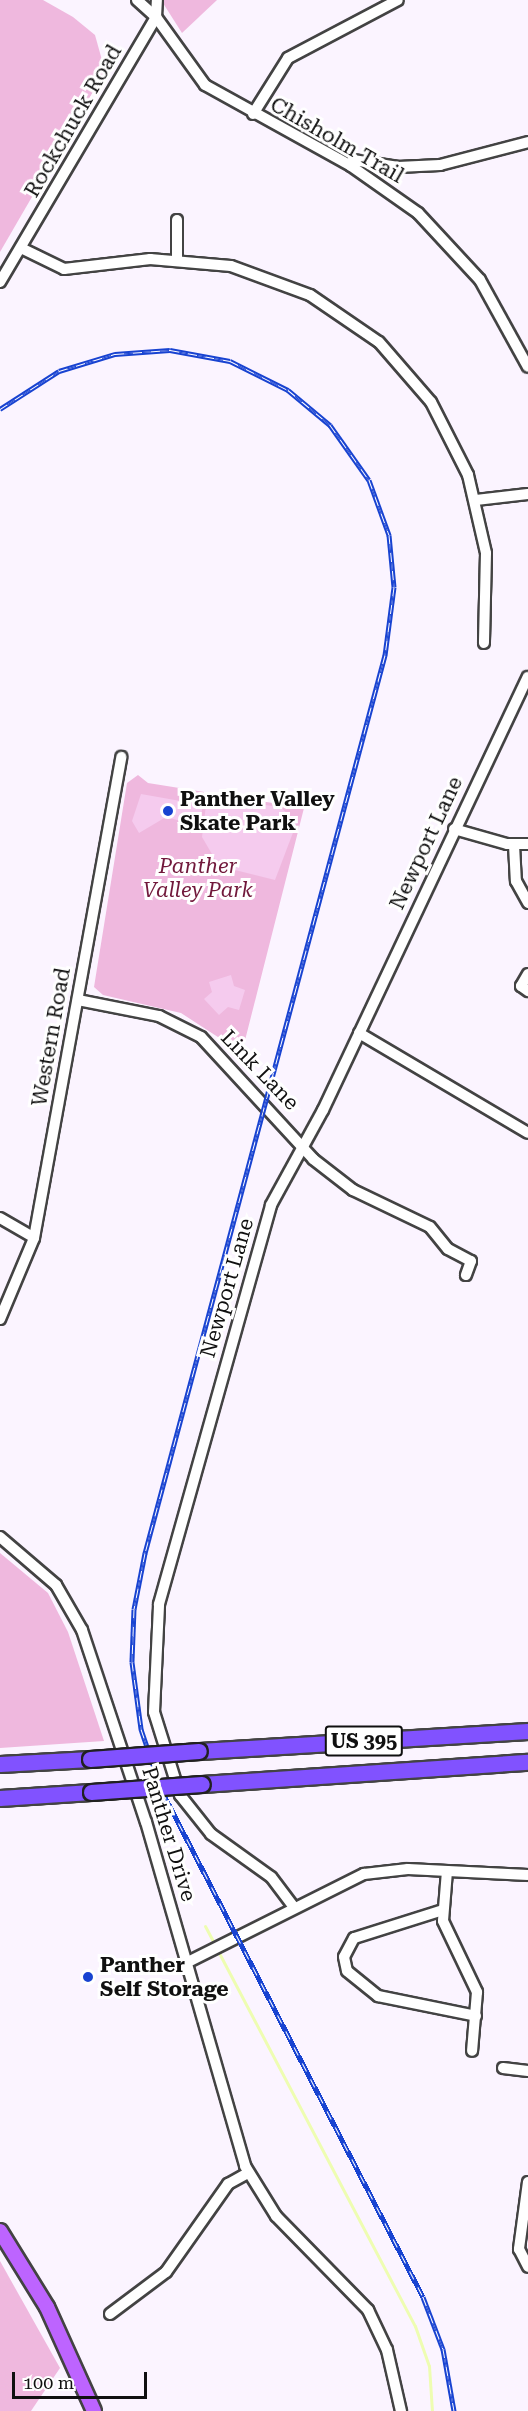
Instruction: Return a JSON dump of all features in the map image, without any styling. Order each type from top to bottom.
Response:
[{"type":"highway","name":"US 395","points":[[0,1764],[528,1731]]},
{"type":"highway","name":"US 395","points":[[0,1798],[528,1762]]},
{"type":"main road","points":[[0,2231],[47,2307],[93,2411]]},
{"type":"street","name":"Chisholm Trail","points":[[137,0],[156,17],[192,72],[253,114],[351,166],[418,213],[462,259],[495,304],[528,367]]},
{"type":"street","points":[[156,17],[158,0]]},
{"type":"street","points":[[253,114],[288,58],[398,0]]},
{"type":"street","name":"Rockchuck Road","points":[[1,276],[21,248],[156,17]]},
{"type":"street","points":[[351,166],[353,160],[398,167],[440,165],[528,142]]},
{"type":"street","points":[[177,220],[177,259]]},
{"type":"street","points":[[21,248],[64,269],[177,259],[259,274],[310,295],[357,324],[398,361],[431,402],[458,450],[476,500],[488,579],[484,643]]},
{"type":"street","points":[[476,500],[528,494]]},
{"type":"street","name":"Newport Lane","points":[[293,1906],[271,1877],[211,1834],[180,1795],[159,1735],[152,1683],[159,1605],[270,1205],[304,1145],[359,1034],[454,829],[528,677]]},
{"type":"street","name":"Western Road","points":[[0,1319],[34,1238],[121,758]]},
{"type":"street","points":[[454,829],[514,845],[528,844]]},
{"type":"street","points":[[514,845],[516,881],[528,903]]},
{"type":"street","points":[[528,974],[521,986],[528,991]]},
{"type":"street","name":"Link Lane","points":[[78,1000],[159,1016],[201,1037],[304,1145],[313,1159],[353,1190],[430,1227],[448,1249],[471,1261],[466,1275]]},
{"type":"street","points":[[359,1034],[528,1133]]},
{"type":"street","points":[[0,1218],[34,1238]]},
{"type":"street","name":"Panther Drive","points":[[0,1537],[56,1585],[82,1630],[188,1962],[248,2173],[276,2216],[368,2310],[387,2350],[401,2411]]},
{"type":"street","points":[[447,1871],[443,1910],[477,1992],[472,2051]]},
{"type":"street","points":[[188,1962],[293,1906],[364,1874],[447,1871],[528,1875]]},
{"type":"street","points":[[443,1910],[354,1938],[344,1957],[347,1971],[378,1996],[476,2016]]},
{"type":"street","points":[[502,2068],[528,2071]]},
{"type":"street","points":[[110,2314],[166,2272],[228,2184],[248,2173]]},
{"type":"street","points":[[528,2182],[519,2249],[528,2267]]},
{"type":"green space","points":[[0,0],[43,0],[73,17],[95,35],[105,71],[0,252]]},
{"type":"green space","points":[[161,0],[217,0],[182,33]]},
{"type":"green space","name":"Panther Valley Park","points":[[138,775],[148,783],[304,808],[240,1060],[221,1039],[181,1013],[103,995],[94,987],[127,783]]},
{"type":"green space","points":[[0,1553],[48,1593],[68,1632],[104,1741],[0,1748]]},
{"type":"green space","points":[[0,2261],[60,2368],[31,2411],[0,2411]]},
{"type":"shaded area","name":"Panther Valley Skate Park","points":[[141,794],[203,805],[199,826],[166,817],[139,833],[132,821]]},
{"type":"shaded area","points":[[207,797],[280,807],[297,822],[275,880],[219,866],[202,837]]},
{"type":"shaded area","points":[[231,975],[234,986],[245,990],[239,1010],[228,1007],[219,1015],[204,999],[212,992],[209,982]]},
{"type":"waterway","points":[[205,1926],[215,1945]]},
{"type":"waterway","points":[[218,1951],[415,2326],[429,2366],[432,2411]]},
{"type":"railway","points":[[0,409],[59,371],[115,354],[170,350],[230,361],[288,390],[330,425],[369,480],[389,535],[394,587],[385,655],[145,1553],[134,1609],[132,1662],[141,1729],[162,1791],[423,2297],[443,2349],[454,2411]]},
{"type":"place","name":"Panther Valley Skate Park","points":[[168,811]]},
{"type":"place","name":"Panther Self Storage","points":[[88,1977]]}]
